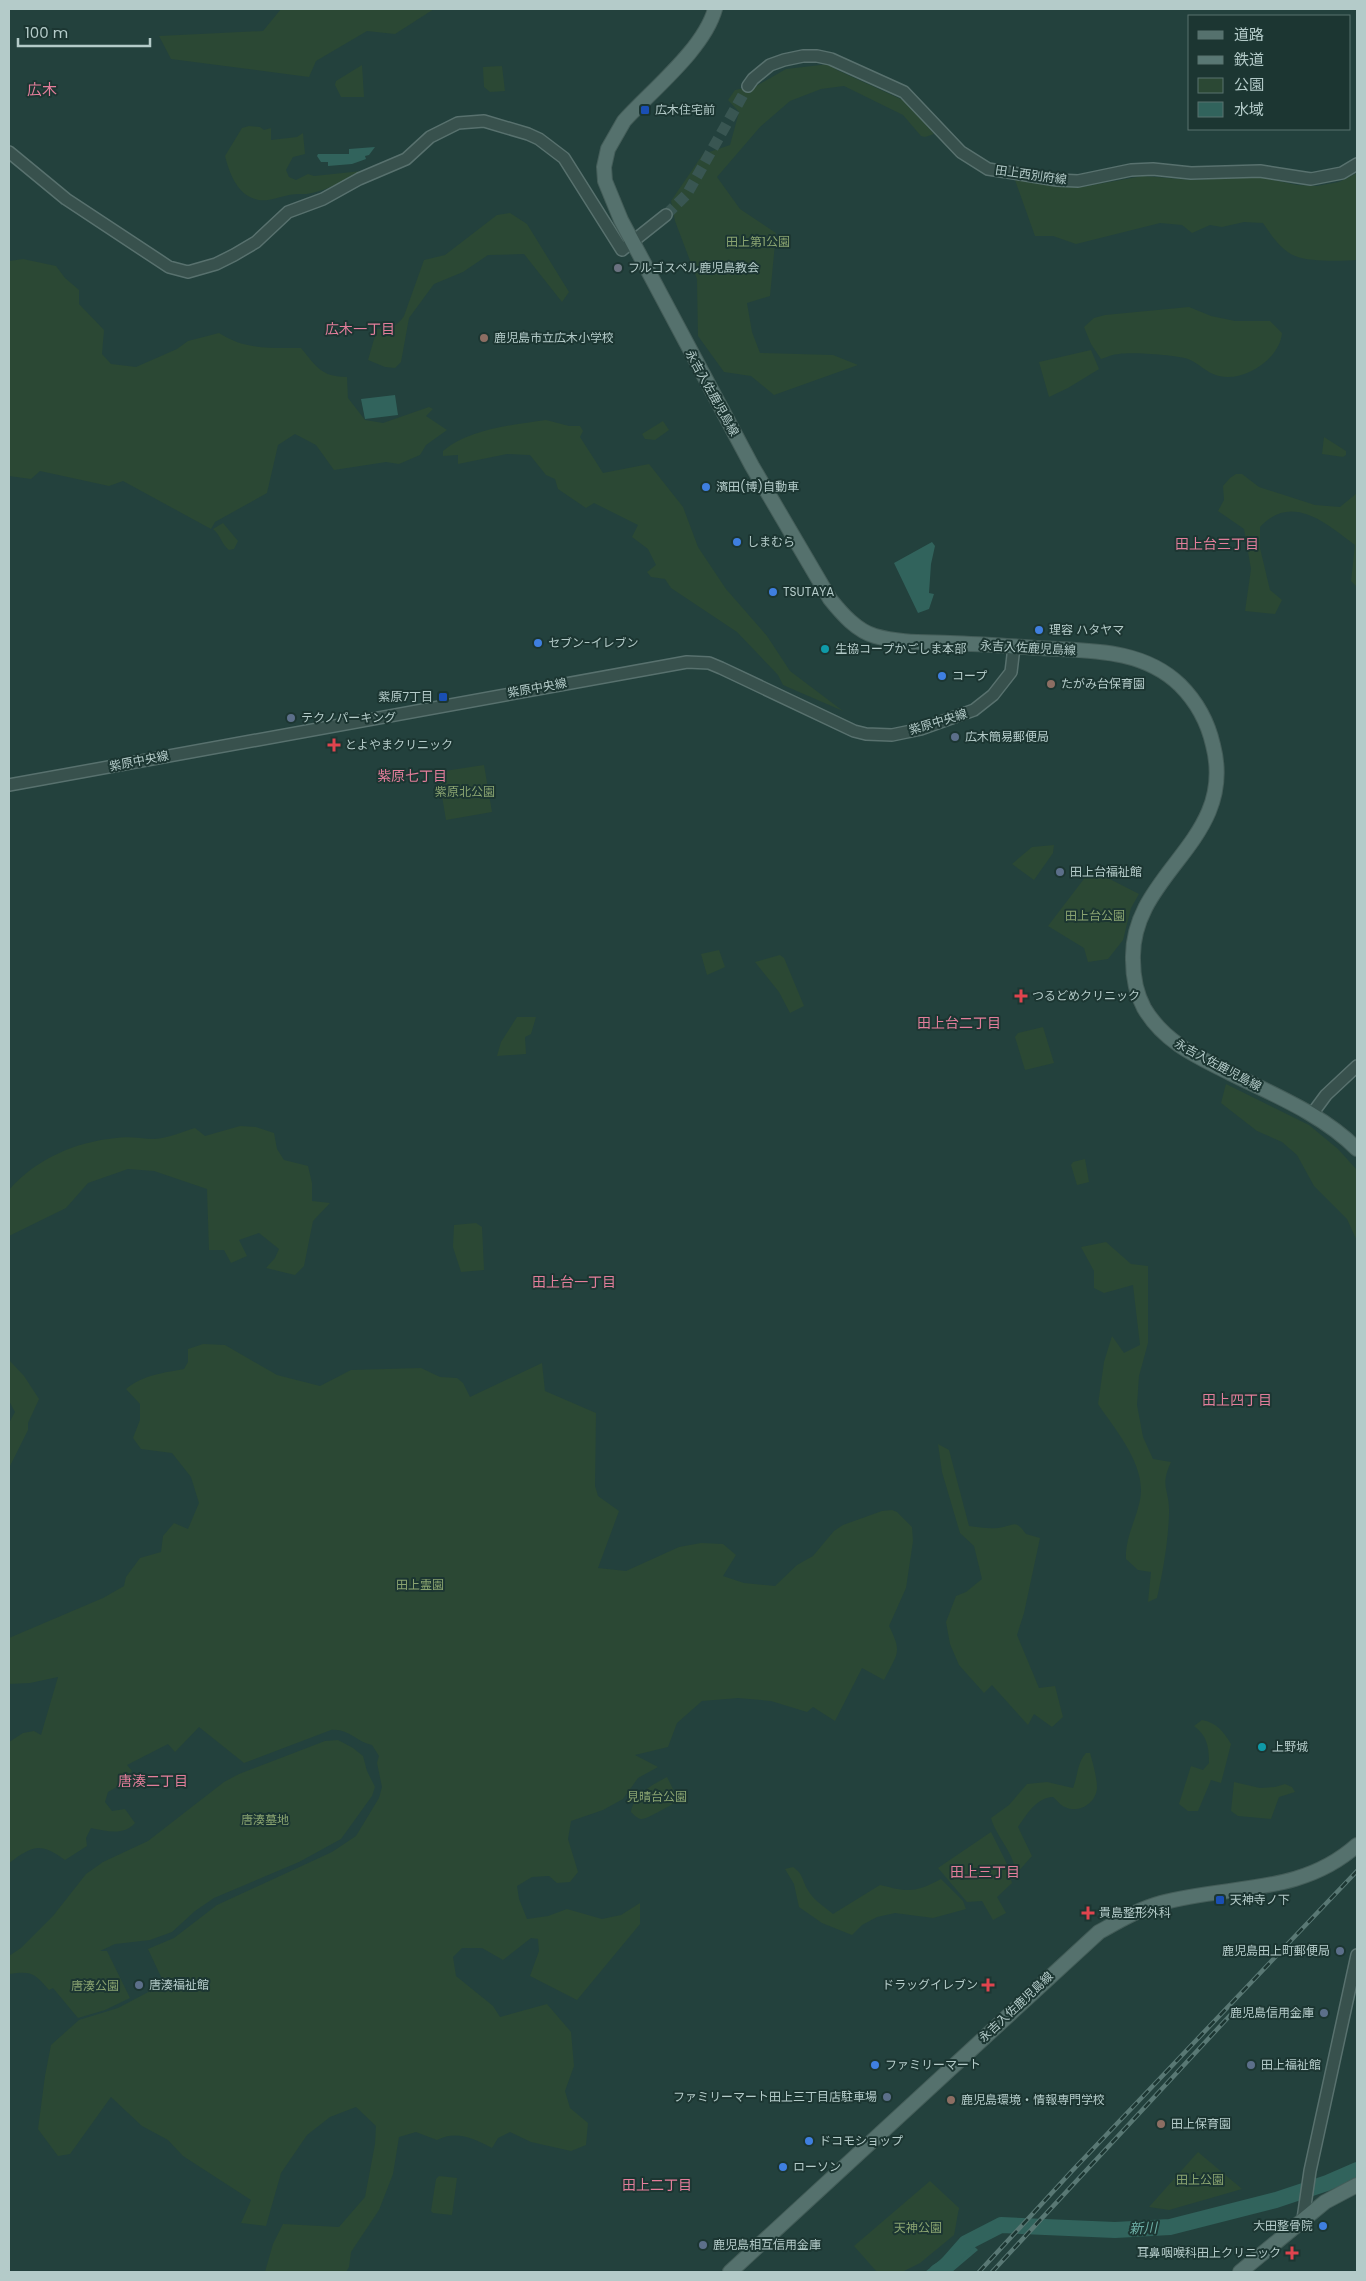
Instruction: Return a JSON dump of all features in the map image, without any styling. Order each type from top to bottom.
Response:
[{"type":"main road","name":"永吉入佐鹿児島線","points":[[714,9],[709,25],[696,45],[624,121],[608,148],[604,167],[605,181],[632,244],[752,466],[808,564],[840,612],[857,626],[874,636],[927,642],[1114,653],[1146,662],[1158,668],[1180,685],[1198,708],[1206,723],[1217,758],[1214,796],[1203,828],[1150,896],[1140,916],[1133,943],[1135,983],[1143,1006],[1167,1038],[1179,1047],[1312,1114],[1357,1149]]},
{"type":"main road","name":"永吉入佐鹿児島線","points":[[730,2272],[1099,1932],[1134,1912],[1163,1902],[1267,1886],[1302,1878],[1329,1866],[1356,1848]]},
{"type":"main road","points":[[1240,2272],[1303,2213],[1357,2185]]},
{"type":"street","name":"田上西別府線","points":[[748,86],[753,79],[770,66],[784,60],[803,56],[831,58],[904,92],[960,152],[988,169],[1057,180],[1078,181],[1131,170],[1153,169],[1191,173],[1260,170],[1311,179],[1342,173],[1357,164]]},
{"type":"street","points":[[9,152],[66,199],[169,268],[188,272],[216,264],[250,246],[288,212],[323,199],[359,179],[406,159],[438,132],[458,123],[484,121],[528,134],[552,148],[564,158],[622,250],[632,244],[666,215]]},
{"type":"street","name":"紫原中央線","points":[[9,785],[687,662],[709,664],[720,668],[854,731],[866,734],[892,734],[921,729],[974,710],[993,695],[1011,672],[1014,647]]},
{"type":"street","points":[[1312,1114],[1326,1095],[1357,1066]]},
{"type":"street","points":[[1303,2213],[1357,1956]]},
{"type":"green space","points":[[281,9],[434,9],[395,34],[367,31],[316,61],[309,77],[171,59],[159,36],[263,31]]},
{"type":"green space","name":"田上第1公園","points":[[829,64],[837,70],[905,101],[934,134],[925,137],[921,136],[903,115],[844,86],[821,89],[790,101],[760,127],[717,177],[740,209],[776,233],[770,296],[747,303],[752,332],[760,353],[833,355],[858,365],[774,395],[751,376],[724,372],[698,336],[697,279],[675,221],[671,201],[703,154],[730,145],[739,112],[728,100],[735,90],[758,85],[786,69]]},
{"type":"green space","points":[[362,65],[364,97],[341,97],[335,85],[336,81]]},
{"type":"green space","points":[[502,66],[505,91],[490,92],[484,87],[483,67]]},
{"type":"green space","points":[[249,126],[260,127],[264,130],[271,128],[271,140],[297,137],[303,133],[305,154],[293,157],[286,170],[289,177],[296,180],[308,174],[314,176],[362,171],[338,184],[309,194],[292,194],[268,200],[255,199],[243,192],[235,182],[225,156],[242,128]]},
{"type":"green space","points":[[1357,173],[1357,260],[1343,261],[1317,260],[1295,256],[1281,246],[1263,223],[1244,222],[1222,227],[1210,225],[1192,233],[1182,225],[1160,223],[1076,244],[1053,236],[1035,236],[1015,180],[1082,187],[1143,176],[1191,180],[1260,177],[1297,185],[1317,186],[1339,182]]},
{"type":"green space","points":[[510,213],[527,224],[569,292],[562,302],[524,254],[488,255],[463,272],[434,284],[409,318],[401,362],[395,368],[385,367],[368,360],[377,329],[399,323],[404,316],[424,260],[445,255],[497,215]]},
{"type":"green space","points":[[23,259],[56,266],[65,278],[79,290],[79,304],[104,330],[102,354],[111,364],[136,367],[177,349],[188,341],[219,333],[238,343],[258,347],[301,348],[315,365],[325,373],[347,377],[348,398],[365,420],[383,423],[429,407],[433,409],[426,416],[447,430],[426,445],[420,455],[399,464],[386,462],[334,470],[316,445],[295,434],[278,445],[267,493],[215,522],[211,529],[123,481],[109,486],[40,471],[31,479],[9,476],[9,261]]},
{"type":"green space","points":[[1189,307],[1211,316],[1235,321],[1270,321],[1282,333],[1280,343],[1268,360],[1259,367],[1249,372],[1229,377],[1214,375],[1188,359],[1174,356],[1125,353],[1114,354],[1101,359],[1091,344],[1084,327],[1094,318],[1105,315]]},
{"type":"green space","points":[[1091,350],[1099,369],[1049,397],[1039,362]]},
{"type":"green space","points":[[546,420],[569,426],[580,426],[583,431],[580,437],[603,473],[649,464],[683,507],[698,547],[726,589],[767,636],[790,671],[843,711],[783,685],[778,675],[737,632],[671,588],[665,579],[651,577],[647,572],[656,565],[648,549],[632,537],[638,525],[594,503],[586,508],[558,489],[555,479],[546,475],[530,455],[507,454],[458,464],[458,455],[443,456],[443,451],[453,444],[478,433],[505,426]]},
{"type":"green space","points":[[663,421],[669,430],[655,440],[645,439],[642,434]]},
{"type":"green space","points":[[1324,437],[1346,451],[1346,455],[1343,457],[1322,454]]},
{"type":"green space","points":[[1236,474],[1242,474],[1259,487],[1315,505],[1340,507],[1357,493],[1357,587],[1351,581],[1355,545],[1333,528],[1309,515],[1297,512],[1284,512],[1272,517],[1260,527],[1260,548],[1270,590],[1282,600],[1275,614],[1245,611],[1251,569],[1244,529],[1218,511],[1224,500],[1223,486]]},
{"type":"green space","points":[[223,523],[238,541],[234,549],[229,550],[226,548],[213,529]]},
{"type":"green space","name":"紫原北公園","points":[[484,765],[492,812],[446,820],[438,772]]},
{"type":"green space","points":[[1054,845],[1053,853],[1034,880],[1012,864],[1032,847]]},
{"type":"green space","name":"田上台公園","points":[[1090,871],[1139,894],[1131,908],[1123,940],[1108,959],[1088,962],[1084,948],[1048,926]]},
{"type":"green space","points":[[719,950],[725,967],[707,975],[701,954]]},
{"type":"green space","points":[[780,955],[784,958],[804,1006],[790,1013],[779,992],[755,962]]},
{"type":"green space","points":[[517,1017],[536,1017],[531,1034],[525,1037],[526,1054],[497,1056],[501,1042]]},
{"type":"green space","points":[[1043,1027],[1054,1063],[1025,1070],[1015,1037],[1018,1033]]},
{"type":"green space","points":[[1226,1084],[1309,1125],[1338,1149],[1357,1170],[1357,1241],[1347,1219],[1314,1186],[1297,1155],[1282,1142],[1257,1131],[1221,1103]]},
{"type":"green space","points":[[240,1126],[256,1127],[274,1133],[277,1149],[284,1160],[308,1166],[312,1183],[312,1201],[330,1203],[313,1221],[304,1266],[295,1275],[266,1268],[275,1258],[279,1249],[259,1233],[239,1240],[247,1256],[231,1263],[224,1250],[209,1250],[207,1189],[154,1171],[128,1169],[88,1183],[66,1208],[9,1236],[9,1190],[31,1169],[57,1154],[86,1143],[101,1140],[126,1137],[159,1138],[195,1128],[205,1136]]},
{"type":"green space","points":[[1085,1159],[1089,1182],[1077,1185],[1071,1165],[1073,1162]]},
{"type":"green space","points":[[476,1223],[482,1227],[484,1270],[461,1272],[453,1247],[454,1225]]},
{"type":"green space","points":[[1106,1242],[1131,1264],[1148,1266],[1148,1343],[1139,1376],[1137,1405],[1143,1437],[1153,1459],[1171,1462],[1165,1483],[1169,1514],[1163,1567],[1157,1598],[1148,1602],[1151,1572],[1138,1570],[1126,1559],[1129,1536],[1140,1500],[1139,1474],[1135,1462],[1121,1437],[1098,1404],[1104,1362],[1112,1336],[1124,1353],[1140,1345],[1133,1285],[1104,1293],[1094,1288],[1094,1271],[1081,1247]]},
{"type":"green space","name":"田上霊園","points":[[203,1344],[225,1345],[277,1375],[320,1386],[351,1370],[421,1368],[440,1377],[457,1378],[463,1383],[470,1397],[542,1363],[545,1391],[596,1413],[595,1486],[598,1496],[619,1511],[598,1568],[626,1571],[679,1547],[701,1543],[723,1544],[736,1555],[723,1576],[744,1583],[775,1586],[797,1565],[813,1556],[834,1531],[843,1525],[882,1511],[892,1510],[897,1512],[912,1527],[913,1541],[906,1588],[889,1626],[896,1642],[897,1653],[884,1680],[862,1668],[835,1721],[813,1707],[807,1712],[771,1701],[738,1698],[702,1701],[677,1723],[668,1747],[635,1755],[658,1767],[638,1778],[623,1799],[603,1810],[571,1821],[568,1839],[578,1872],[570,1882],[557,1883],[549,1876],[532,1877],[517,1886],[519,1899],[527,1919],[548,1916],[567,1909],[602,1919],[621,1915],[640,1903],[640,1924],[577,2000],[530,1976],[539,1951],[538,1939],[531,1938],[503,1960],[482,1948],[462,1948],[453,1957],[456,1976],[493,2006],[500,2017],[547,2004],[571,2032],[574,2066],[565,2091],[570,2108],[588,2123],[586,2145],[571,2151],[531,2142],[510,2132],[498,2138],[492,2148],[472,2139],[458,2136],[444,2137],[437,2140],[416,2132],[399,2137],[393,2174],[379,2210],[351,2252],[349,2267],[346,2272],[265,2272],[273,2244],[283,2224],[339,2227],[365,2197],[375,2144],[376,2126],[356,2107],[330,2117],[307,2135],[281,2173],[266,2226],[241,2223],[251,2200],[183,2156],[168,2140],[142,2126],[111,2097],[70,2154],[58,2156],[38,2129],[51,2045],[79,2020],[118,2008],[154,1989],[162,1979],[148,1949],[174,1938],[217,1905],[332,1852],[356,1836],[379,1798],[382,1787],[377,1763],[379,1756],[372,1745],[342,1731],[331,1730],[244,1763],[199,1727],[175,1752],[168,1744],[127,1765],[132,1771],[122,1784],[108,1792],[105,1802],[112,1811],[125,1809],[135,1823],[131,1827],[120,1831],[91,1828],[86,1838],[87,1846],[65,1860],[49,1850],[37,1848],[24,1852],[9,1863],[9,1742],[23,1733],[34,1731],[41,1735],[58,1677],[30,1683],[9,1684],[9,1638],[103,1598],[124,1586],[126,1577],[140,1558],[161,1552],[163,1536],[174,1523],[188,1529],[199,1503],[191,1477],[172,1453],[141,1449],[133,1438],[140,1420],[140,1404],[126,1389],[146,1378],[184,1369],[188,1362],[188,1349]]},
{"type":"green space","points":[[9,1360],[24,1376],[39,1399],[28,1423],[28,1430],[9,1468],[9,1423],[15,1412],[9,1401]]},
{"type":"green space","points":[[938,1444],[949,1450],[969,1526],[995,1528],[1014,1524],[1019,1526],[1026,1534],[1040,1538],[1024,1613],[1017,1635],[1039,1688],[1055,1686],[1063,1717],[1052,1727],[1034,1714],[1028,1725],[992,1685],[984,1693],[959,1665],[950,1644],[946,1622],[956,1596],[966,1592],[982,1579],[974,1546],[960,1533],[942,1472]]},
{"type":"green space","points":[[1202,1720],[1212,1723],[1219,1728],[1231,1744],[1221,1783],[1211,1780],[1198,1811],[1188,1811],[1179,1804],[1191,1766],[1203,1770],[1209,1763],[1206,1742],[1202,1734],[1194,1726]]},
{"type":"green space","name":"唐湊墓地","points":[[338,1740],[363,1756],[367,1771],[375,1787],[372,1796],[341,1839],[299,1862],[214,1898],[195,1911],[172,1932],[150,1940],[115,1944],[100,1951],[107,1951],[130,1998],[105,2010],[78,2018],[53,1988],[49,1990],[36,1977],[28,1973],[9,1974],[9,1956],[21,1948],[53,1916],[86,1874],[103,1862],[148,1841],[224,1782],[239,1774],[325,1741]]},
{"type":"green space","points":[[1086,1753],[1090,1753],[1095,1770],[1097,1788],[1094,1798],[1086,1806],[1076,1809],[1064,1806],[1053,1797],[1042,1800],[1032,1808],[1018,1827],[1032,1856],[1015,1875],[1013,1861],[991,1818],[1009,1805],[1027,1784],[1047,1782],[1073,1788],[1079,1765]]},
{"type":"green space","name":"見晴台公園","points":[[667,1777],[679,1801],[644,1819],[636,1817],[631,1812],[635,1800],[655,1783]]},
{"type":"green space","points":[[1234,1782],[1260,1788],[1285,1784],[1292,1787],[1295,1792],[1279,1797],[1271,1819],[1238,1816],[1231,1811]]},
{"type":"green space","points":[[991,1832],[1006,1862],[1012,1883],[997,1897],[1006,1913],[993,1920],[982,1901],[967,1902],[938,1868]]},
{"type":"green space","points":[[793,1867],[800,1874],[811,1895],[833,1914],[880,1885],[911,1890],[924,1887],[941,1879],[963,1901],[966,1909],[933,1918],[895,1913],[877,1917],[862,1925],[852,1935],[822,1923],[799,1907],[794,1884],[785,1869]]},
{"type":"green space","name":"田上公園","points":[[1198,2152],[1242,2189],[1169,2210],[1149,2207]]},
{"type":"green space","points":[[439,2176],[457,2178],[452,2215],[433,2213],[431,2211],[436,2179]]},
{"type":"green space","name":"天神公園","points":[[930,2181],[959,2208],[954,2235],[920,2263],[902,2272],[877,2272],[854,2246]]},
{"type":"water","points":[[375,147],[369,155],[365,156],[366,159],[352,164],[328,166],[328,162],[321,162],[317,156],[318,154],[349,154],[349,149]]},
{"type":"water","points":[[395,395],[398,415],[365,419],[361,399]]},
{"type":"water","points":[[932,542],[935,546],[931,564],[929,593],[934,594],[929,609],[918,613],[894,563]]},
{"type":"water","points":[[966,2239],[978,2250],[952,2272],[925,2272]]},
{"type":"waterway","name":"新川","points":[[937,2272],[944,2268],[966,2243],[1001,2225],[1115,2230],[1170,2227],[1276,2200],[1327,2183],[1357,2170]]},
{"type":"tunnel","points":[[666,215],[687,194],[748,86]]},
{"type":"railway","points":[[979,2272],[1072,2171],[1357,1871]]},
{"type":"railway","points":[[992,2272],[1235,2010]]},
{"type":"place","name":"広木住宅前","points":[[645,110]]},
{"type":"place","name":"フルゴスペル鹿児島教会","points":[[618,268]]},
{"type":"place","name":"鹿児島市立広木小学校","points":[[484,338]]},
{"type":"place","name":"濱田(博)自動車","points":[[706,487]]},
{"type":"place","name":"しまむら","points":[[737,542]]},
{"type":"place","name":"TSUTAYA","points":[[773,592]]},
{"type":"place","name":"理容 ハタヤマ","points":[[1039,630]]},
{"type":"place","name":"セブン-イレブン","points":[[538,643]]},
{"type":"place","name":"生協コープかごしま本部","points":[[825,649]]},
{"type":"place","name":"コープ","points":[[942,676]]},
{"type":"place","name":"たがみ台保育園","points":[[1051,684]]},
{"type":"place","name":"紫原7丁目","points":[[443,697]]},
{"type":"place","name":"テクノパーキング","points":[[291,718]]},
{"type":"place","name":"広木簡易郵便局","points":[[955,737]]},
{"type":"place","name":"とよやまクリニック","points":[[334,745]]},
{"type":"place","name":"田上台福祉館","points":[[1060,872]]},
{"type":"place","name":"つるどめクリニック","points":[[1021,996]]},
{"type":"place","name":"上野城","points":[[1262,1747]]},
{"type":"place","name":"天神寺ノ下","points":[[1220,1900]]},
{"type":"place","name":"貴島整形外科","points":[[1088,1913]]},
{"type":"place","name":"鹿児島田上町郵便局","points":[[1340,1951]]},
{"type":"place","name":"唐湊福祉館","points":[[139,1985]]},
{"type":"place","name":"ドラッグイレブン","points":[[988,1985]]},
{"type":"place","name":"鹿児島信用金庫","points":[[1324,2013]]},
{"type":"place","name":"ファミリーマート","points":[[875,2065]]},
{"type":"place","name":"田上福祉館","points":[[1251,2065]]},
{"type":"place","name":"ファミリーマート田上三丁目店駐車場","points":[[887,2097]]},
{"type":"place","name":"鹿児島環境・情報専門学校","points":[[951,2100]]},
{"type":"place","name":"田上保育園","points":[[1161,2124]]},
{"type":"place","name":"ドコモショップ","points":[[809,2141]]},
{"type":"place","name":"ローソン","points":[[783,2167]]},
{"type":"place","name":"大田整骨院","points":[[1323,2226]]},
{"type":"place","name":"鹿児島相互信用金庫","points":[[703,2245]]},
{"type":"place","name":"耳鼻咽喉科田上クリニック","points":[[1292,2253]]},
{"type":"district","name":"広木","points":[[42,90]]},
{"type":"district","name":"広木一丁目","points":[[360,329]]},
{"type":"district","name":"田上台三丁目","points":[[1217,544]]},
{"type":"district","name":"紫原七丁目","points":[[412,776]]},
{"type":"district","name":"田上台二丁目","points":[[959,1023]]},
{"type":"district","name":"田上台一丁目","points":[[574,1282]]},
{"type":"district","name":"田上四丁目","points":[[1237,1400]]},
{"type":"district","name":"唐湊二丁目","points":[[153,1781]]},
{"type":"district","name":"田上三丁目","points":[[985,1872]]},
{"type":"district","name":"田上二丁目","points":[[657,2185]]},
{"type":"park label","name":"唐湊公園","points":[[95,1986]]}]
